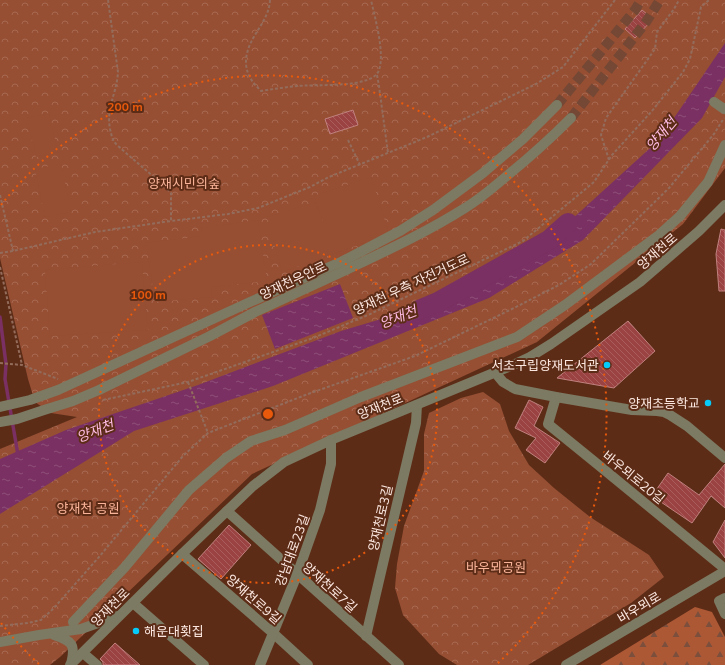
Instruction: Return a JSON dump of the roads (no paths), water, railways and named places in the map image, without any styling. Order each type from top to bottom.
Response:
[{"type":"street","points":[[714,102],[724,110],[725,108]]},
{"type":"street","name":"양재천우안로","points":[[0,422],[17,419],[58,406],[99,390],[203,340],[345,265],[439,205],[483,173],[523,139],[557,105]]},
{"type":"street","name":"양재천우안로","points":[[0,407],[30,400],[64,387],[250,302],[393,248],[432,228],[466,208],[530,158],[571,118]]},
{"type":"street","points":[[73,622],[125,567],[189,490],[226,458],[251,441],[285,430],[361,397],[517,337],[565,305],[653,240],[680,216],[708,182],[725,145]]},
{"type":"street","name":"양재천로","points":[[70,664],[253,486],[284,462],[331,440],[530,357],[640,282],[699,231],[725,205]]},
{"type":"street","points":[[496,372],[504,382],[515,389],[632,410],[664,412],[687,426],[725,458]]},
{"type":"street","name":"바우뫼로20길","points":[[556,397],[548,424],[725,570]]},
{"type":"street","name":"양재천로3길","points":[[366,636],[416,423],[417,405]]},
{"type":"street","name":"강남대로23길","points":[[260,665],[297,575],[320,510],[331,464],[331,440]]},
{"type":"street","name":"양재천로7길","points":[[227,511],[399,665]]},
{"type":"street","name":"양재천로9길","points":[[182,554],[308,665]]},
{"type":"street","name":"바우뫼로","points":[[566,665],[725,570]]},
{"type":"street","points":[[725,598],[719,601],[725,614]]},
{"type":"street","points":[[133,603],[204,665]]},
{"type":"street","points":[[0,642],[81,629],[122,614]]},
{"type":"street","points":[[50,634],[65,639],[70,643],[74,654],[70,664]]},
{"type":"street","points":[[83,653],[97,665]]},
{"type":"water","points":[[725,43],[725,77],[702,118],[583,240],[489,298],[273,386],[134,431],[0,514],[0,459],[66,430],[198,385],[341,331],[438,302],[549,240],[659,140]]},
{"type":"water","points":[[340,284],[353,318],[275,349],[262,315]]},
{"type":"waterway","name":"양재천","points":[[419,310],[438,302],[549,240],[568,223]]},
{"type":"waterway","points":[[0,317],[6,364],[5,379],[18,455]]},
{"type":"tunnel","points":[[557,105],[635,10],[641,0]]},
{"type":"tunnel","points":[[571,118],[646,22],[660,0]]},
{"type":"place","name":"서초구립양재도서관","points":[[607,365]]},
{"type":"place","name":"양재초등학교","points":[[708,403]]},
{"type":"place","name":"해운대횟집","points":[[136,631]]},
{"type":"park label","name":"양재시민의숲","points":[[184,183]]},
{"type":"park label","name":"양재천 공원","points":[[88,508]]},
{"type":"park label","name":"바우뫼공원","points":[[496,567]]}]
